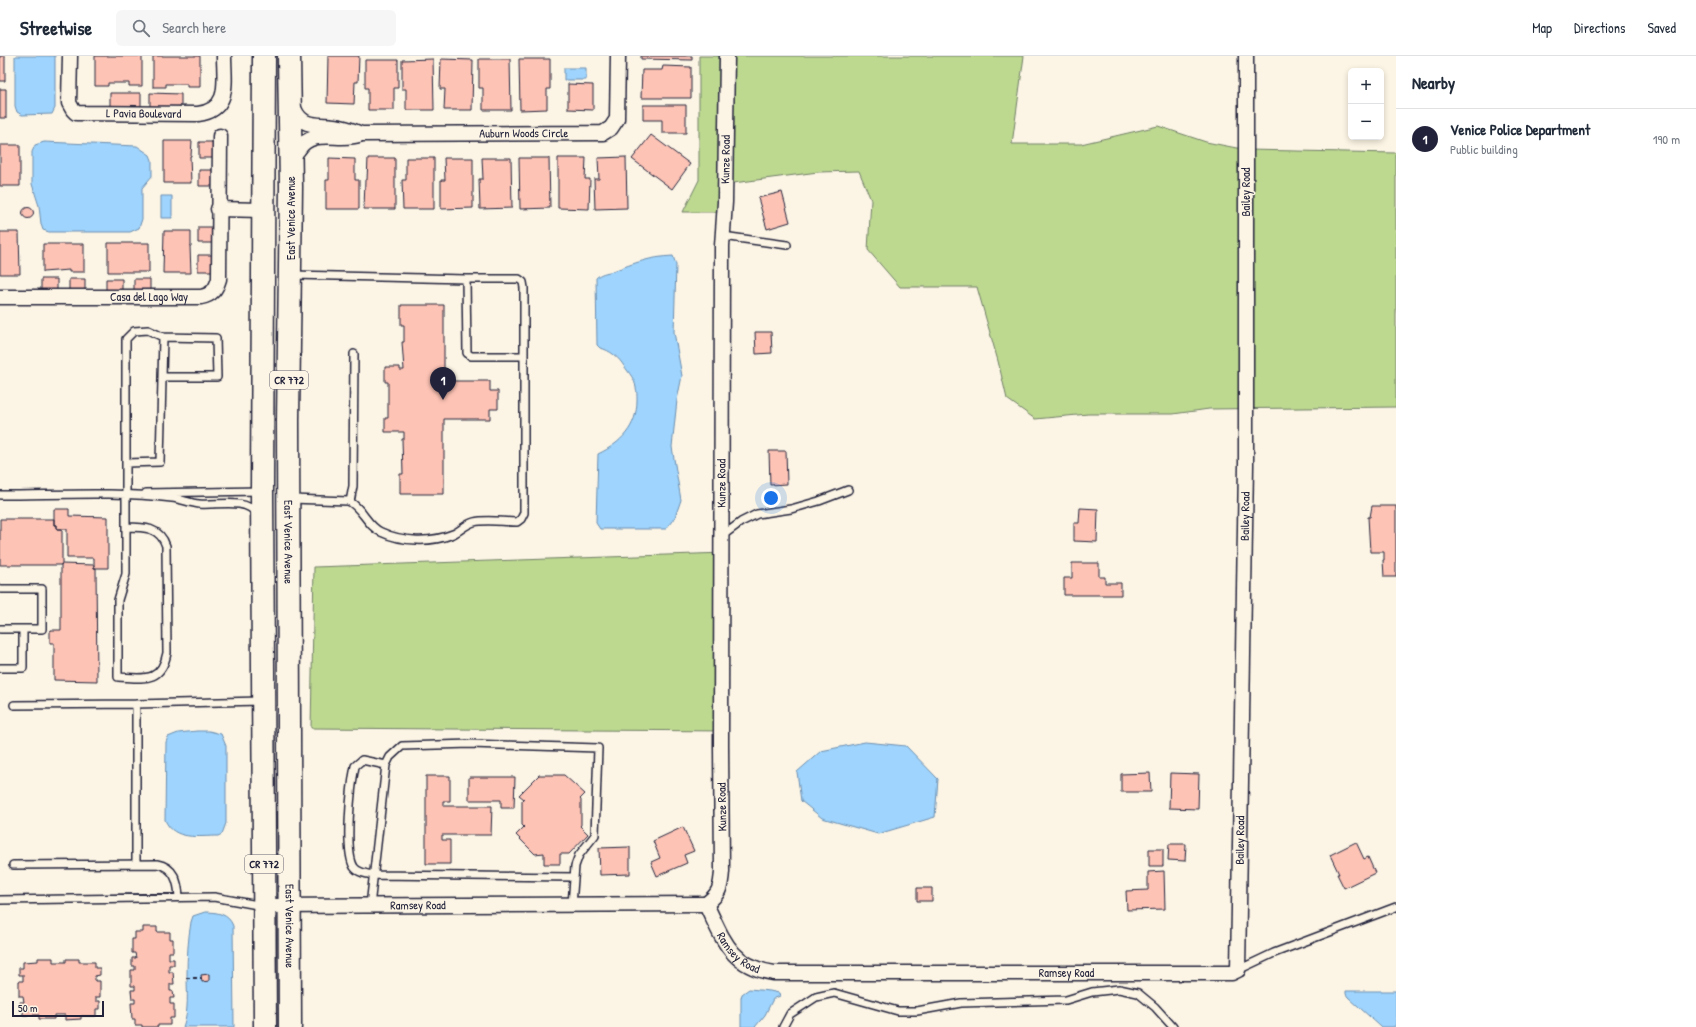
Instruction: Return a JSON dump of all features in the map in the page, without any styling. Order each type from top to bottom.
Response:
[{"type":"main road","name":"East Venice Avenue","points":[[264,56],[262,539],[265,1027]]},
{"type":"main road","name":"East Venice Avenue","points":[[290,56],[289,93],[291,188],[288,499],[290,1027]]},
{"type":"main road","points":[[262,491],[277,518],[279,662],[289,704]]},
{"type":"street","name":"L Pavia Boulevard","points":[[70,56],[70,103],[73,110],[80,113],[143,114],[198,114],[215,109],[219,105],[223,96],[224,56]]},
{"type":"street","name":"Auburn Woods Circle","points":[[291,188],[293,158],[300,145],[305,141],[318,137],[353,136],[361,134],[603,133],[611,128],[617,119],[618,56]]},
{"type":"street","name":"Kunze Road","points":[[706,904],[716,896],[720,889],[722,871],[723,236],[725,202],[727,56]]},
{"type":"street","name":"Bailey Road","points":[[1235,972],[1246,465],[1246,56]]},
{"type":"street","name":"Auburn Woods Circle","points":[[289,93],[294,111],[305,123],[311,125],[343,127],[361,134]]},
{"type":"street","name":"Casa del Lago Way","points":[[0,297],[207,296],[212,293],[217,286],[219,279],[218,209],[220,136]]},
{"type":"street","points":[[218,209],[263,210]]},
{"type":"street","name":"Ramsey Road","points":[[265,906],[706,904],[724,942],[733,954],[750,967],[774,973],[1235,972]]},
{"type":"lane","points":[[723,236],[788,245]]},
{"type":"lane","points":[[288,499],[350,502],[379,532],[405,539],[446,537],[475,522],[517,522],[521,519],[524,513],[523,282],[519,279],[290,275]]},
{"type":"lane","points":[[466,279],[467,353],[471,356],[524,356]]},
{"type":"lane","points":[[126,527],[152,529],[161,535],[166,546],[167,654],[162,669],[154,676],[148,678],[118,677],[118,600],[126,574],[126,527],[127,495],[126,339],[134,331],[148,330],[163,337],[216,338],[217,377],[162,377]]},
{"type":"lane","points":[[126,463],[160,462],[163,337]]},
{"type":"lane","points":[[350,502],[353,486],[354,354]]},
{"type":"lane","points":[[722,536],[740,522],[757,514],[791,509],[819,501],[848,490]]},
{"type":"lane","points":[[127,495],[159,492],[262,491]]},
{"type":"lane","points":[[0,495],[127,495],[172,498],[198,504],[239,504],[250,507],[258,515],[262,539]]},
{"type":"lane","points":[[0,589],[42,589],[42,629],[0,630]]},
{"type":"lane","points":[[0,668],[23,668],[23,629]]},
{"type":"lane","points":[[14,705],[264,701]]},
{"type":"lane","points":[[136,704],[136,864]]},
{"type":"lane","points":[[370,906],[386,765],[390,757],[402,746],[471,744],[598,748],[595,835],[579,855],[574,877],[572,905]]},
{"type":"lane","points":[[386,765],[362,760],[355,766],[349,805],[350,860],[355,869],[365,874],[374,875],[574,877]]},
{"type":"lane","points":[[13,865],[164,865],[170,870],[177,881],[179,897]]},
{"type":"lane","points":[[0,900],[214,897],[265,906]]},
{"type":"lane","points":[[1235,972],[1274,953],[1396,906]]},
{"type":"lane","points":[[783,1027],[790,1014],[816,997],[834,993],[898,1011],[917,1011],[961,1003],[1066,1000],[1092,992],[1119,989],[1138,993],[1155,1007],[1173,1027]]},
{"type":"path","points":[[186,978],[202,978]]},
{"type":"green space","points":[[699,56],[1024,56],[1012,144],[1081,144],[1158,126],[1206,142],[1247,150],[1396,153],[1396,407],[1209,409],[1173,414],[1088,414],[1035,419],[1007,399],[977,287],[900,287],[868,250],[871,200],[859,171],[818,172],[718,185],[718,212],[683,212],[699,180]]},
{"type":"green space","points":[[725,553],[727,731],[311,728],[314,567]]},
{"type":"water","points":[[15,56],[55,56],[55,108],[52,114],[22,115],[17,112],[15,106]]},
{"type":"water","points":[[564,68],[586,68],[586,80],[564,80]]},
{"type":"water","points":[[44,142],[137,146],[150,155],[152,160],[152,176],[142,188],[142,219],[139,228],[130,232],[49,232],[43,230],[39,206],[32,184],[32,152],[35,145]]},
{"type":"water","points":[[161,196],[172,196],[172,218],[161,218]]},
{"type":"water","points":[[673,256],[676,265],[674,332],[682,376],[677,400],[672,447],[681,500],[675,517],[666,529],[600,529],[596,523],[598,454],[614,445],[631,426],[636,410],[637,391],[632,376],[617,357],[597,345],[596,278],[602,274],[642,261]]},
{"type":"water","points":[[209,731],[221,734],[226,746],[226,823],[222,834],[218,836],[188,836],[181,834],[169,827],[165,820],[166,742],[168,737],[178,733]]},
{"type":"water","points":[[865,742],[906,746],[938,779],[935,817],[878,834],[822,818],[801,801],[797,772],[821,751]]},
{"type":"water","points":[[205,912],[214,912],[226,916],[233,926],[234,1027],[183,1027],[187,1008],[187,955],[191,922],[193,916]]},
{"type":"water","points":[[749,989],[779,993],[780,996],[773,999],[765,1015],[755,1027],[741,1027],[741,998],[742,994]]},
{"type":"water","points":[[1346,991],[1396,991],[1396,1024],[1394,1027],[1381,1027],[1348,997]]},
{"type":"building","points":[[0,56],[5,56],[5,81],[0,81]]},
{"type":"building","points":[[95,56],[142,56],[142,86],[129,86],[129,83],[108,83],[108,86],[95,86]]},
{"type":"building","points":[[153,56],[200,56],[200,87],[187,87],[187,84],[166,84],[166,87],[153,87]]},
{"type":"building","points":[[328,56],[359,56],[358,82],[355,82],[354,104],[327,103]]},
{"type":"building","points":[[641,56],[692,56],[692,60],[641,59]]},
{"type":"building","points":[[433,59],[434,110],[406,110],[406,89],[402,89],[402,60]]},
{"type":"building","points":[[441,59],[473,60],[472,110],[444,110],[445,89],[440,89]]},
{"type":"building","points":[[479,59],[510,59],[511,110],[483,110],[483,88],[479,88]]},
{"type":"building","points":[[519,59],[550,59],[550,89],[547,89],[547,109],[520,110]]},
{"type":"building","points":[[365,60],[398,60],[398,88],[394,88],[394,110],[368,110],[368,88],[365,88]]},
{"type":"building","points":[[663,66],[691,67],[691,98],[641,98],[642,70],[662,70]]},
{"type":"building","points":[[568,84],[593,85],[593,110],[568,109]]},
{"type":"building","points":[[0,89],[6,89],[6,118],[0,118]]},
{"type":"building","points":[[110,93],[141,93],[141,107],[110,107]]},
{"type":"building","points":[[150,93],[181,94],[181,108],[150,108]]},
{"type":"building","points":[[643,105],[686,105],[686,133],[662,133],[662,120],[643,120]]},
{"type":"building","points":[[651,135],[690,164],[672,189],[632,159]]},
{"type":"building","points":[[164,141],[192,141],[190,156],[191,183],[164,183]]},
{"type":"building","points":[[199,142],[213,142],[213,158],[199,158]]},
{"type":"building","points":[[0,145],[20,145],[20,186],[0,186]]},
{"type":"building","points":[[626,157],[627,208],[595,209],[594,179],[599,179],[598,158]]},
{"type":"building","points":[[329,158],[355,159],[355,180],[359,180],[359,209],[326,209],[326,180],[329,180]]},
{"type":"building","points":[[368,158],[395,158],[395,209],[364,209],[365,180],[367,180]]},
{"type":"building","points":[[406,158],[434,158],[434,209],[403,209],[402,180],[406,180]]},
{"type":"building","points":[[444,158],[473,158],[473,208],[441,209],[441,180],[445,180]]},
{"type":"building","points":[[482,158],[511,158],[512,208],[480,209],[479,179],[483,179]]},
{"type":"building","points":[[519,158],[549,158],[550,208],[520,209]]},
{"type":"building","points":[[558,158],[586,158],[585,179],[590,179],[589,209],[558,208]]},
{"type":"building","points":[[199,170],[213,170],[213,186],[199,186]]},
{"type":"building","points":[[782,192],[790,222],[767,229],[758,198]]},
{"type":"building","points":[[26,208],[30,208],[32,209],[32,217],[26,218],[23,215],[23,211]]},
{"type":"building","points":[[198,227],[213,227],[213,243],[198,243]]},
{"type":"building","points":[[164,231],[191,231],[191,273],[163,273]]},
{"type":"building","points":[[0,232],[19,232],[20,274],[0,274]]},
{"type":"building","points":[[108,243],[149,243],[149,272],[108,272]]},
{"type":"building","points":[[43,244],[84,244],[84,272],[69,272],[69,270],[43,272]]},
{"type":"building","points":[[198,255],[212,255],[212,271],[198,271]]},
{"type":"building","points":[[41,279],[57,279],[57,293],[41,293]]},
{"type":"building","points":[[69,279],[85,279],[85,293],[69,293]]},
{"type":"building","points":[[106,279],[122,279],[122,293],[106,293]]},
{"type":"building","points":[[134,279],[150,279],[150,293],[134,293]]},
{"type":"building","points":[[401,305],[444,305],[444,381],[490,381],[490,391],[498,391],[498,409],[490,409],[490,419],[444,419],[444,494],[400,494],[400,474],[403,474],[402,439],[404,439],[404,432],[385,432],[385,418],[388,418],[388,382],[385,382],[385,367],[400,367],[400,370],[404,370],[402,342],[404,342],[404,325],[401,325]]},
{"type":"building","points":[[755,332],[771,332],[772,353],[756,354]]},
{"type":"building","points":[[769,451],[786,451],[787,484],[770,485]]},
{"type":"building","points":[[1372,506],[1396,506],[1396,577],[1384,577],[1384,552],[1370,552],[1368,517],[1370,517]]},
{"type":"building","points":[[1080,508],[1098,509],[1097,542],[1074,541],[1074,523],[1079,523]]},
{"type":"building","points":[[54,509],[69,509],[69,516],[108,517],[108,568],[94,568],[94,558],[67,558],[67,529],[57,529],[57,525],[54,525]]},
{"type":"building","points":[[0,519],[54,519],[54,525],[57,525],[57,529],[62,529],[62,564],[0,565]]},
{"type":"building","points":[[1072,563],[1099,563],[1099,577],[1105,577],[1105,583],[1121,583],[1121,595],[1064,595],[1064,578],[1072,578]]},
{"type":"building","points":[[61,564],[94,565],[94,568],[96,568],[97,681],[54,680],[54,643],[50,643],[50,630],[61,630]]},
{"type":"building","points":[[1150,773],[1151,792],[1121,792],[1121,774]]},
{"type":"building","points":[[1170,773],[1199,774],[1198,809],[1169,808]]},
{"type":"building","points":[[539,775],[564,775],[585,794],[580,799],[580,826],[588,834],[569,854],[560,854],[560,864],[544,864],[544,853],[535,854],[516,835],[524,827],[522,825],[522,801],[524,799],[519,795]]},
{"type":"building","points":[[426,776],[450,776],[450,801],[443,801],[443,806],[492,806],[491,835],[442,835],[442,840],[450,840],[450,864],[426,864]]},
{"type":"building","points":[[469,777],[515,777],[514,808],[501,808],[501,800],[469,800]]},
{"type":"building","points":[[683,827],[694,851],[684,855],[687,863],[657,876],[651,862],[660,858],[653,841]]},
{"type":"building","points":[[1356,842],[1364,859],[1368,857],[1375,873],[1344,888],[1330,855]]},
{"type":"building","points":[[1169,844],[1186,844],[1185,861],[1168,860]]},
{"type":"building","points":[[630,847],[630,874],[600,875],[599,848]]},
{"type":"building","points":[[1149,849],[1163,849],[1163,866],[1149,866]]},
{"type":"building","points":[[1164,871],[1165,909],[1127,910],[1126,891],[1148,890],[1148,872]]},
{"type":"building","points":[[917,888],[932,888],[932,901],[917,901]]},
{"type":"building","points":[[143,927],[157,927],[157,932],[170,932],[170,939],[173,939],[173,952],[169,952],[169,959],[174,959],[174,965],[169,965],[169,972],[173,972],[174,984],[170,984],[170,991],[173,991],[174,998],[170,998],[170,1004],[174,1004],[174,1018],[170,1018],[170,1025],[142,1027],[142,1025],[135,1025],[135,1019],[132,1019],[131,1003],[135,1003],[135,999],[132,999],[131,990],[135,990],[135,986],[131,986],[131,970],[135,970],[135,966],[132,966],[132,958],[136,958],[135,953],[132,953],[132,939],[135,939],[135,932],[143,932]]},
{"type":"building","points":[[38,958],[53,958],[53,962],[66,962],[66,959],[79,959],[79,962],[95,962],[95,968],[100,968],[100,975],[95,976],[95,981],[100,981],[100,997],[96,997],[96,1001],[100,1001],[100,1009],[96,1009],[96,1016],[81,1016],[81,1019],[65,1020],[65,1015],[54,1015],[54,1019],[39,1019],[39,1015],[23,1015],[23,1009],[20,1009],[20,1002],[24,1002],[23,996],[19,996],[19,981],[23,981],[23,975],[19,975],[19,968],[23,968],[23,962],[38,961]]},
{"type":"building","points":[[209,974],[209,981],[202,982],[201,975]]},
{"type":"place","name":"Venice Police Department","points":[[443,400]]}]
